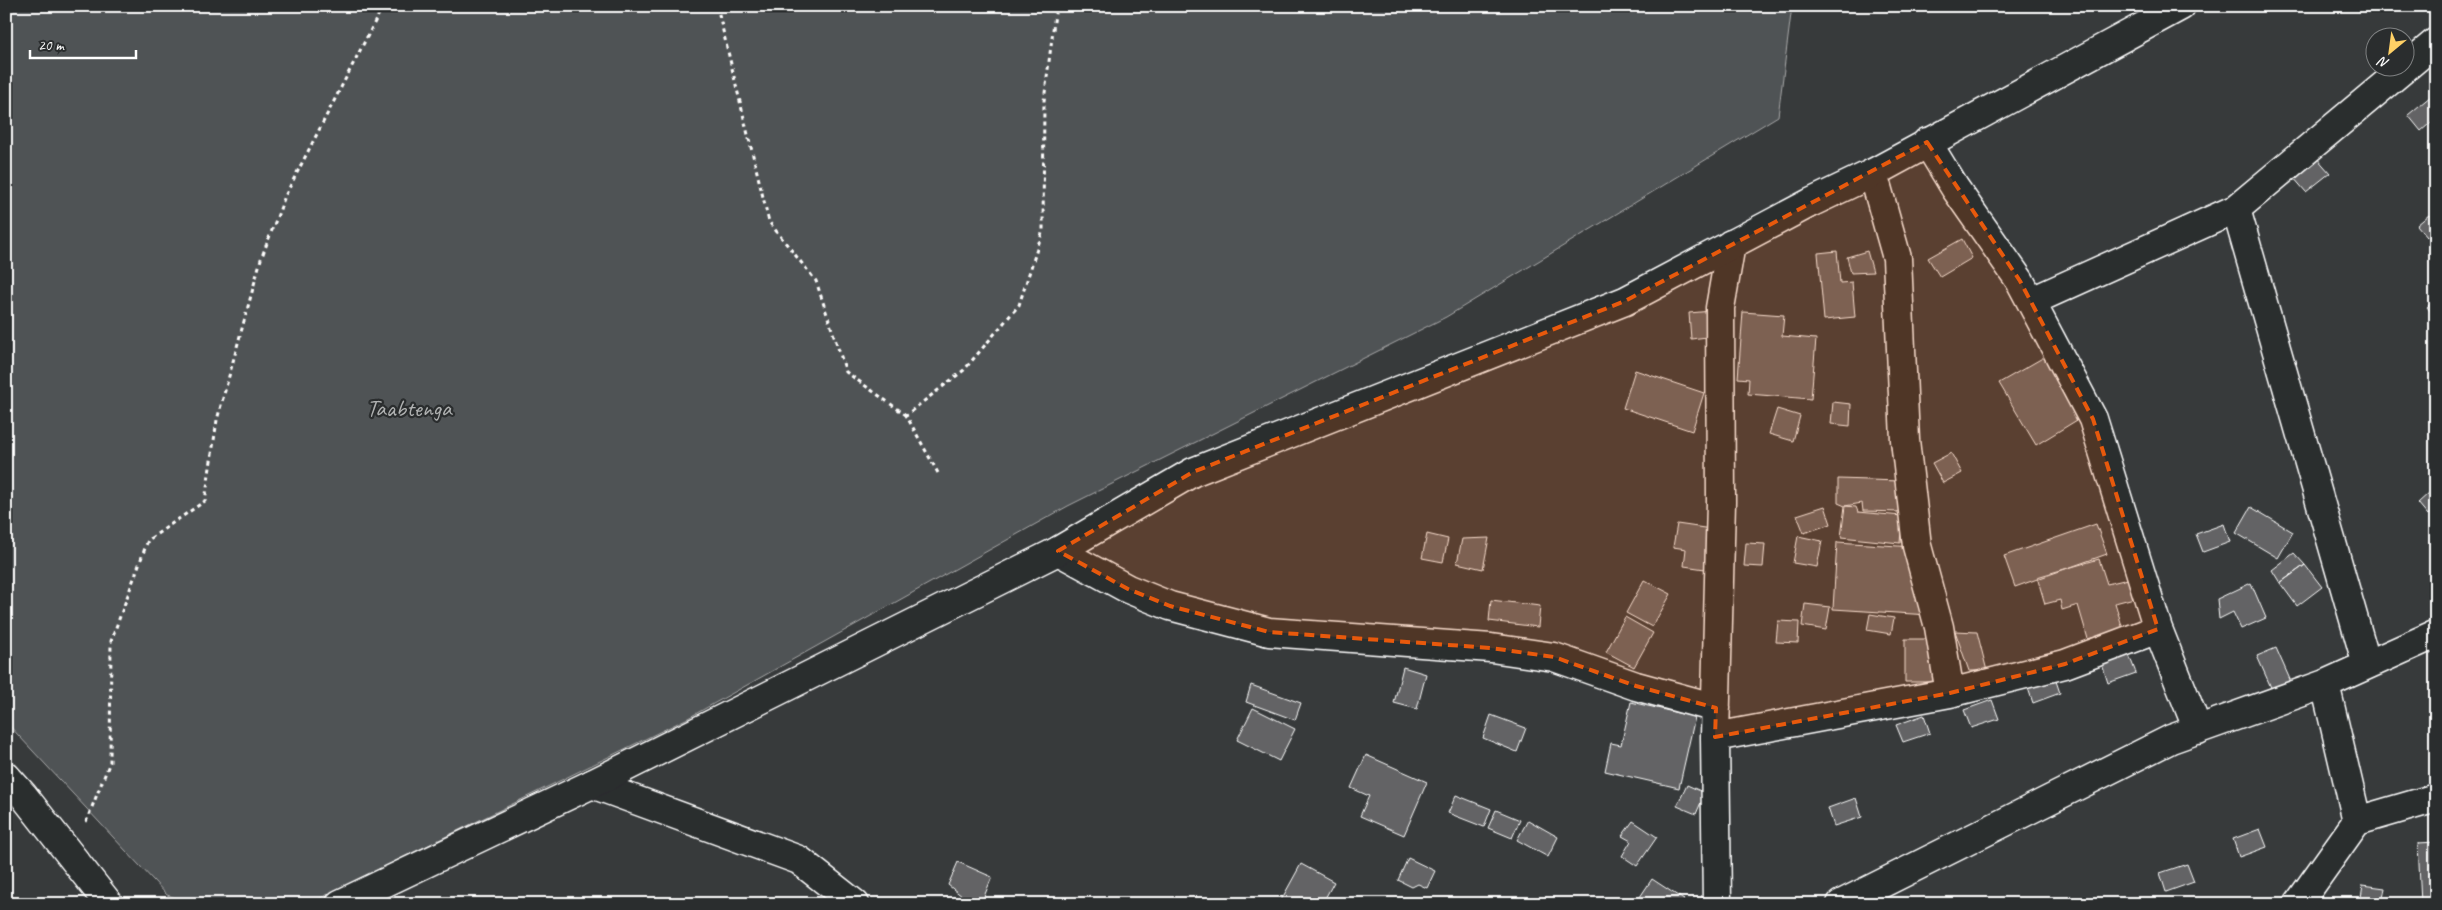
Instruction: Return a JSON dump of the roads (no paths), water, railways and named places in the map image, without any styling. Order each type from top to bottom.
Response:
[{"type":"street","points":[[340,904],[592,784],[1058,551],[1193,472],[1625,301],[1731,244],[1873,173],[1927,142],[2181,6]]},
{"type":"street","points":[[2032,301],[2236,208],[2436,42]]},
{"type":"street","points":[[1927,142],[1955,188],[2032,301],[2093,419],[2158,630],[2198,730]]},
{"type":"street","points":[[1873,173],[1897,258],[1905,440],[1917,546],[1939,627],[1950,693]]},
{"type":"street","points":[[2236,208],[2367,665]]},
{"type":"street","points":[[1717,904],[1715,737],[1721,502],[1720,308],[1731,244]]},
{"type":"street","points":[[1058,551],[1128,589],[1170,606],[1269,632],[1491,648],[1554,657],[1636,686],[1716,708]]},
{"type":"street","points":[[1715,737],[1950,693],[2065,664],[2158,630]]},
{"type":"street","points":[[1841,904],[2162,744],[2324,684],[2436,634]]},
{"type":"street","points":[[2324,684],[2357,820]]},
{"type":"street","points":[[6,776],[24,794],[109,904]]},
{"type":"street","points":[[592,784],[799,860],[855,904]]},
{"type":"street","points":[[2298,904],[2357,820],[2436,798]]},
{"type":"park label","name":"Taabtenga","points":[[409,408]]}]
